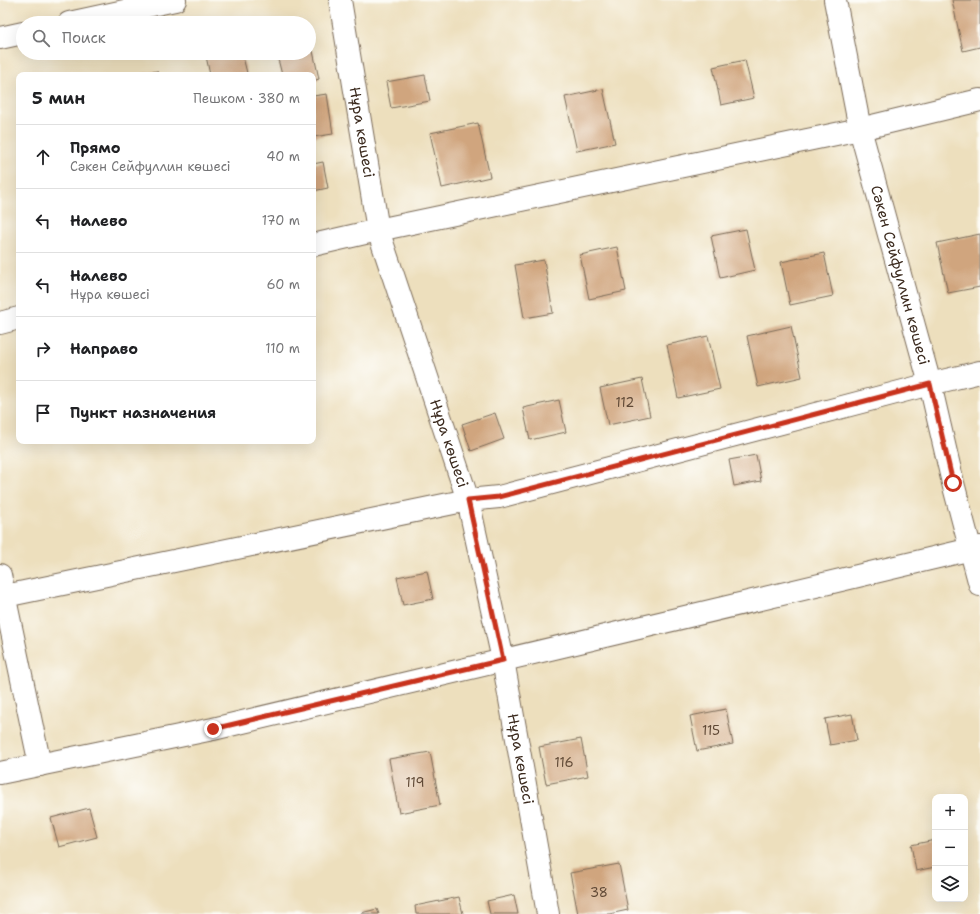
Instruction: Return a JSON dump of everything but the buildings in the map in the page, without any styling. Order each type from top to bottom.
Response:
[{"type":"street","points":[[101,16],[175,0]]},
{"type":"street","name":"Нұра көшесі","points":[[340,0],[378,230],[468,500],[503,660],[548,914]]},
{"type":"street","name":"Сәкен Сейфуллин көшесі","points":[[834,0],[860,129],[930,384],[953,483],[975,548],[980,585]]},
{"type":"street","points":[[0,38],[16,35]]},
{"type":"street","points":[[316,245],[378,230],[860,129],[980,100]]},
{"type":"street","points":[[0,323],[16,319]]},
{"type":"street","points":[[40,765],[1,589],[468,500],[499,497],[980,372]]},
{"type":"street","points":[[0,773],[213,729],[975,548]]},
{"type":"route","points":[[213,729],[503,660],[468,500],[499,497],[930,384],[953,483]]}]
